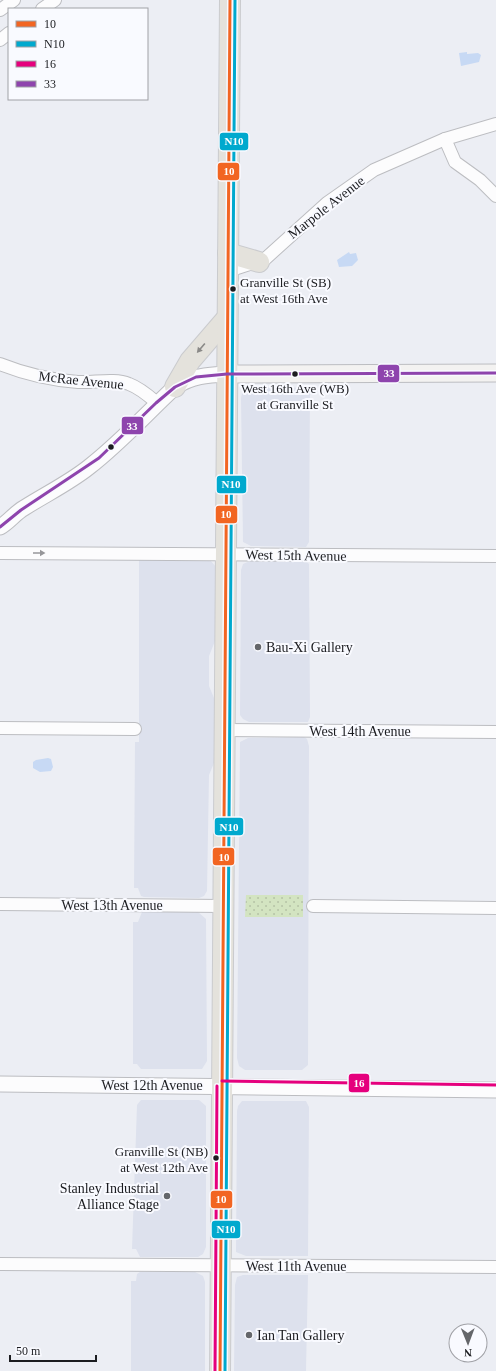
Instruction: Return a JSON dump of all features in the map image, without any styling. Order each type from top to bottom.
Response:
[{"type":"highway","points":[[220,1371],[230,0]]},
{"type":"highway","points":[[228,262],[259,262]]},
{"type":"highway","points":[[175,387],[190,361],[227,318]]},
{"type":"main road","points":[[227,374],[496,373]]},
{"type":"street","points":[[0,10],[14,0]]},
{"type":"street","points":[[43,8],[55,0]]},
{"type":"street","points":[[0,40],[8,34]]},
{"type":"street","name":"Marpole Avenue","points":[[259,262],[265,259],[327,202],[374,170],[445,140],[496,124]]},
{"type":"street","points":[[445,140],[455,162],[480,180],[496,196]]},
{"type":"street","name":"McRae Avenue","points":[[0,364],[38,377],[77,382],[122,382],[130,384],[157,403]]},
{"type":"street","points":[[0,514],[22,508],[66,483],[88,468],[110,450],[157,403],[184,381],[199,376],[227,374]]},
{"type":"street","points":[[0,527],[8,523],[22,508]]},
{"type":"street","name":"West 15th Avenue","points":[[0,553],[496,556]]},
{"type":"street","points":[[0,728],[135,729]]},
{"type":"street","name":"West 14th Avenue","points":[[224,730],[496,732]]},
{"type":"street","name":"West 13th Avenue","points":[[0,904],[223,906]]},
{"type":"street","points":[[313,906],[496,908]]},
{"type":"street","name":"West 12th Avenue","points":[[0,1084],[496,1090]]},
{"type":"street","name":"West 11th Avenue","points":[[0,1264],[496,1267]]},
{"type":"shaded area","points":[[250,387],[307,388],[310,391],[309,542],[306,547],[251,546],[243,542],[241,398],[242,393]]},
{"type":"shaded area","points":[[139,559],[210,560],[216,567],[215,641],[209,656],[209,686],[214,698],[214,763],[209,775],[207,891],[204,896],[199,898],[144,897],[141,896],[138,888],[134,888],[135,742],[139,742]]},
{"type":"shaded area","points":[[250,561],[306,561],[309,564],[310,717],[308,722],[249,722],[243,719],[240,715],[241,570],[243,564]]},
{"type":"shaded area","points":[[304,737],[307,739],[309,746],[308,1065],[302,1070],[245,1070],[239,1066],[237,1058],[240,742],[248,738]]},
{"type":"shaded area","points":[[142,912],[198,912],[206,919],[207,1061],[202,1069],[141,1069],[137,1064],[133,1064],[133,922],[138,922]]},
{"type":"shaded area","points":[[141,1100],[199,1100],[206,1106],[206,1247],[203,1254],[198,1257],[140,1257],[136,1249],[132,1249],[137,1105]]},
{"type":"shaded area","points":[[242,1101],[306,1101],[309,1107],[308,1256],[246,1256],[236,1252],[237,1111],[238,1106]]},
{"type":"shaded area","points":[[140,1272],[195,1272],[203,1276],[205,1282],[205,1371],[131,1371],[131,1281],[136,1281],[137,1274]]},
{"type":"shaded area","points":[[243,1275],[308,1275],[306,1371],[234,1371],[235,1285],[237,1277]]},
{"type":"green space","points":[[246,895],[303,895],[303,917],[245,917]]},
{"type":"water","points":[[467,52],[467,54],[478,53],[481,55],[479,62],[461,66],[459,53]]},
{"type":"water","points":[[349,252],[350,254],[356,253],[358,260],[352,266],[339,267],[337,260]]},
{"type":"water","points":[[51,759],[53,767],[51,771],[40,772],[33,768],[33,762],[36,760]]},
{"type":"transit line","name":"10","points":[[220,1371],[230,0]]},
{"type":"transit line","name":"N10","points":[[225,1371],[235,0]]},
{"type":"transit line","name":"33","points":[[0,527],[21,510],[99,458],[156,403],[175,387],[196,377],[227,374],[496,373]]},
{"type":"transit line","name":"16","points":[[222,1081],[496,1085]]},
{"type":"transit line","name":"16","points":[[215,1371],[217,1086]]},
{"type":"place","name":"Granville St (SB) at West 16th Ave","points":[[233,289]]},
{"type":"place","name":"West 16th Ave (WB) at Granville St","points":[[295,374]]},
{"type":"place","name":"Bau-Xi Gallery","points":[[258,647]]},
{"type":"place","name":"Granville St (NB) at West 12th Ave","points":[[216,1158]]},
{"type":"place","name":"Stanley Industrial Alliance Stage","points":[[167,1196]]},
{"type":"place","name":"Ian Tan Gallery","points":[[249,1335]]}]
